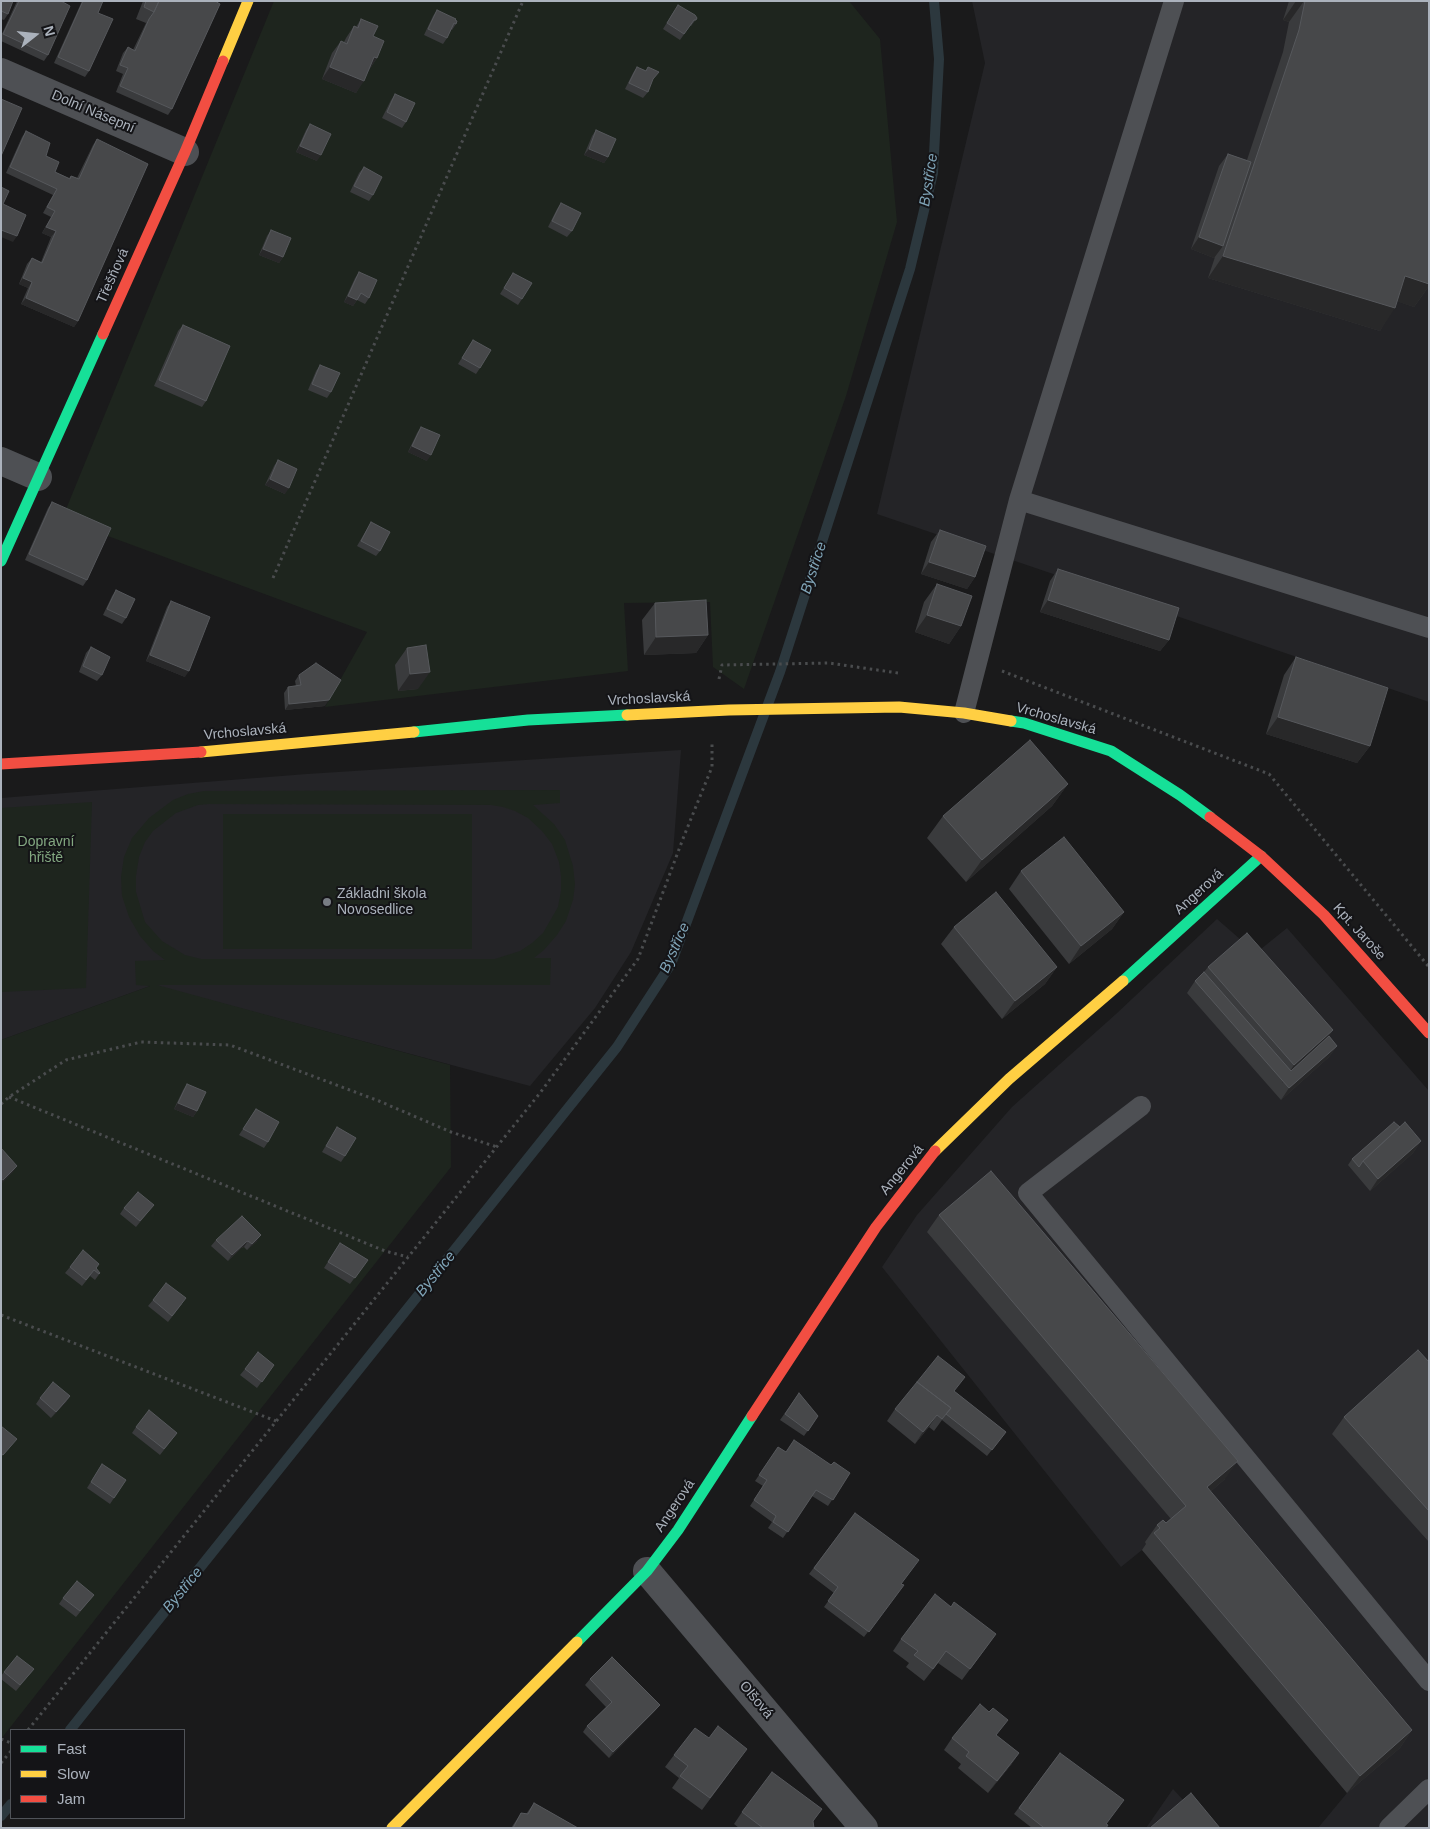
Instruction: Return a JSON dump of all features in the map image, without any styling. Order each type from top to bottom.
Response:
[{"type":"street","name":"Třešňová","points":[[1,561],[185,152],[248,1]]},
{"type":"street","name":"Dolní Násepní","points":[[1,72],[185,152]]},
{"type":"street","points":[[1,461],[38,477]]},
{"type":"street","name":"Vrchoslavská","points":[[1,764],[150,756],[372,737],[528,720],[729,710],[899,707],[964,713],[1024,723],[1111,751],[1180,795],[1261,856]]},
{"type":"street","name":"Kpt. Jaroše","points":[[1261,856],[1324,915],[1429,1032]]},
{"type":"street","name":"Angerová","points":[[392,1828],[647,1572],[678,1530],[876,1227],[932,1154],[1009,1079],[1098,1004],[1261,856]]},
{"type":"street","name":"Olšová","points":[[647,1572],[864,1828]]},
{"type":"lane","points":[[964,713],[1019,500],[1174,1]]},
{"type":"lane","points":[[1019,500],[1429,628]]},
{"type":"lane","points":[[1141,1106],[1028,1193],[1429,1681]]},
{"type":"lane","points":[[1389,1828],[1429,1789]]},
{"type":"path","points":[[273,578],[523,1]]},
{"type":"path","points":[[29,1729],[540,1093],[638,959],[712,767],[713,711],[722,665],[829,663],[904,674]]},
{"type":"path","points":[[1,1104],[66,1060],[140,1042],[230,1045],[379,1102],[451,1132],[496,1146]]},
{"type":"path","points":[[9,1097],[385,1251],[408,1257]]},
{"type":"path","points":[[1,1314],[276,1421]]},
{"type":"path","points":[[1,1763],[10,1752]]},
{"type":"shaded area","points":[[972,1],[1429,1],[1429,702],[877,514],[985,63]]},
{"type":"shaded area","name":"Základni škola Novosedlice","points":[[681,750],[673,853],[631,952],[595,1008],[530,1086],[153,985],[1,1040],[1,798],[307,774]]},
{"type":"shaded area","points":[[1217,919],[1256,953],[1287,928],[1429,1091],[1429,1828],[1318,1828],[1347,1793],[1142,1550],[1121,1567],[882,1267],[917,1215],[1012,1107],[1116,1014]]},
{"type":"shaded area","points":[[1173,1789],[1209,1828],[1146,1828]]},
{"type":"green space","points":[[274,1],[849,1],[880,39],[897,222],[846,396],[744,689],[713,667],[710,602],[624,603],[628,671],[325,707],[367,632],[62,519]]},
{"type":"green space","points":[[560,790],[560,803],[533,805],[554,824],[565,840],[573,866],[575,884],[573,900],[566,921],[557,935],[534,958],[551,958],[550,985],[157,985],[450,1065],[451,1167],[1,1739],[1,1040],[150,986],[136,985],[135,961],[165,960],[153,951],[140,936],[129,917],[122,896],[121,877],[124,857],[132,838],[149,818],[173,800],[188,794],[204,791]],"holes":[[[198,805],[491,805],[515,811],[528,818],[542,831],[552,844],[559,862],[561,876],[558,907],[543,933],[520,951],[495,959],[201,959],[185,955],[162,941],[145,922],[136,892],[139,857],[145,842],[153,831],[176,813]]]},
{"type":"green space","name":"Dopravní hřiště","points":[[92,802],[86,988],[1,992],[1,808]]},
{"type":"green space","points":[[223,814],[472,814],[472,949],[223,949]]},
{"type":"building","points":[[1,1],[13,1],[8,14],[1,11]]},
{"type":"building","points":[[19,1],[61,1],[70,6],[48,55],[3,34]]},
{"type":"building","points":[[83,1],[103,1],[98,13],[113,19],[89,71],[58,57]]},
{"type":"building","points":[[146,1],[159,1],[154,12],[144,7]]},
{"type":"building","points":[[159,1],[215,1],[220,4],[172,109],[120,86],[128,68],[120,65],[128,47],[135,51]]},
{"type":"building","points":[[1305,1],[1429,1],[1429,284],[1405,276],[1395,308],[1223,256],[1299,30]]},
{"type":"building","points":[[678,5],[697,18],[684,34],[667,23]]},
{"type":"building","points":[[437,10],[457,21],[456,24],[454,23],[447,38],[428,29]]},
{"type":"building","points":[[361,19],[378,26],[373,36],[384,41],[377,58],[374,57],[364,81],[330,67],[341,41],[347,44],[354,26],[358,28]]},
{"type":"building","points":[[637,67],[646,71],[648,67],[659,72],[653,79],[648,92],[629,83]]},
{"type":"building","points":[[395,94],[415,103],[406,122],[387,112]]},
{"type":"building","points":[[1,99],[22,108],[1,156]]},
{"type":"building","points":[[310,124],[331,134],[321,155],[300,146]]},
{"type":"building","points":[[596,130],[616,139],[608,157],[589,149]]},
{"type":"building","points":[[26,131],[50,143],[46,156],[59,162],[55,172],[70,179],[71,176],[79,179],[97,139],[148,164],[78,321],[26,298],[32,282],[23,278],[32,258],[42,263],[56,231],[46,227],[55,211],[47,207],[57,189],[10,167]]},
{"type":"building","points":[[1228,154],[1251,162],[1223,246],[1199,237]]},
{"type":"building","points":[[364,167],[382,177],[373,195],[354,186]]},
{"type":"building","points":[[1,187],[9,191],[3,204],[26,215],[17,236],[1,230]]},
{"type":"building","points":[[561,203],[581,213],[572,231],[552,221]]},
{"type":"building","points":[[271,230],[291,238],[283,257],[263,249]]},
{"type":"building","points":[[359,272],[377,280],[369,298],[361,293],[357,300],[348,296]]},
{"type":"building","points":[[513,273],[532,283],[522,299],[504,288]]},
{"type":"building","points":[[183,325],[230,346],[206,401],[159,380]]},
{"type":"building","points":[[473,340],[491,350],[480,368],[462,358]]},
{"type":"building","points":[[320,365],[340,373],[331,392],[312,384]]},
{"type":"building","points":[[421,427],[440,435],[431,455],[412,446]]},
{"type":"building","points":[[278,460],[297,469],[289,488],[270,479]]},
{"type":"building","points":[[52,502],[111,528],[87,580],[29,554]]},
{"type":"building","points":[[371,522],[390,532],[380,551],[361,541]]},
{"type":"building","points":[[940,530],[986,546],[975,577],[929,562]]},
{"type":"building","points":[[1058,569],[1179,608],[1169,640],[1048,600]]},
{"type":"building","points":[[937,584],[972,596],[961,626],[927,615]]},
{"type":"building","points":[[116,590],[135,599],[126,618],[107,609]]},
{"type":"building","points":[[706,600],[708,635],[656,637],[655,603]]},
{"type":"building","points":[[171,601],[210,617],[189,671],[150,655]]},
{"type":"building","points":[[426,645],[430,672],[410,674],[407,648]]},
{"type":"building","points":[[91,647],[110,657],[102,675],[83,666]]},
{"type":"building","points":[[1296,657],[1388,688],[1370,746],[1278,717]]},
{"type":"building","points":[[316,663],[341,680],[329,700],[289,704],[288,687],[301,685],[299,675]]},
{"type":"building","points":[[1030,740],[1068,784],[982,860],[943,816]]},
{"type":"building","points":[[1064,837],[1124,912],[1081,946],[1021,871]]},
{"type":"building","points":[[996,892],[1057,967],[1015,1001],[954,927]]},
{"type":"building","points":[[1247,933],[1333,1030],[1294,1065],[1208,967]]},
{"type":"building","points":[[1204,972],[1291,1071],[1329,1036],[1337,1046],[1289,1088],[1195,981]]},
{"type":"building","points":[[187,1084],[206,1092],[197,1111],[178,1103]]},
{"type":"building","points":[[256,1109],[279,1122],[268,1142],[243,1129]]},
{"type":"building","points":[[1394,1122],[1400,1127],[1363,1161],[1359,1167],[1352,1159]]},
{"type":"building","points":[[1405,1122],[1421,1141],[1378,1179],[1363,1161]]},
{"type":"building","points":[[337,1127],[356,1138],[345,1156],[326,1146]]},
{"type":"building","points":[[1,1148],[17,1166],[3,1180],[1,1179]]},
{"type":"building","points":[[991,1171],[1238,1461],[1207,1487],[1412,1730],[1360,1776],[1154,1533],[1160,1528],[1157,1525],[1163,1520],[1166,1523],[1186,1506],[939,1215]]},
{"type":"building","points":[[138,1192],[154,1205],[140,1221],[124,1208]]},
{"type":"building","points":[[242,1216],[261,1235],[252,1244],[248,1241],[246,1242],[232,1255],[216,1240]]},
{"type":"building","points":[[340,1243],[368,1260],[355,1278],[328,1262]]},
{"type":"building","points":[[83,1250],[99,1264],[96,1268],[100,1273],[94,1270],[86,1280],[70,1267]]},
{"type":"building","points":[[166,1283],[186,1298],[172,1316],[153,1300]]},
{"type":"building","points":[[1418,1350],[1429,1362],[1429,1511],[1344,1417]]},
{"type":"building","points":[[258,1352],[274,1365],[262,1382],[245,1369]]},
{"type":"building","points":[[938,1356],[965,1377],[954,1391],[1006,1432],[992,1450],[946,1414],[951,1408],[917,1382]]},
{"type":"building","points":[[53,1382],[70,1396],[56,1412],[40,1398]]},
{"type":"building","points":[[917,1382],[951,1408],[942,1419],[937,1415],[923,1432],[895,1409]]},
{"type":"building","points":[[799,1393],[818,1416],[808,1431],[785,1414]]},
{"type":"building","points":[[149,1410],[177,1433],[164,1449],[136,1427]]},
{"type":"building","points":[[1,1426],[17,1439],[3,1455],[1,1454]]},
{"type":"building","points":[[794,1440],[831,1465],[834,1462],[850,1473],[833,1500],[816,1490],[788,1532],[773,1522],[776,1516],[754,1500],[767,1480],[759,1475],[778,1447],[786,1452]]},
{"type":"building","points":[[102,1464],[126,1480],[114,1498],[91,1482]]},
{"type":"building","points":[[855,1513],[919,1560],[901,1584],[904,1585],[869,1632],[828,1601],[838,1587],[814,1568]]},
{"type":"building","points":[[77,1581],[94,1595],[80,1611],[63,1598]]},
{"type":"building","points":[[935,1594],[951,1607],[954,1602],[996,1634],[970,1669],[946,1651],[933,1669],[914,1655],[918,1651],[901,1639]]},
{"type":"building","points":[[17,1656],[34,1669],[20,1685],[4,1672]]},
{"type":"building","points":[[612,1657],[660,1705],[613,1752],[587,1726],[612,1702],[590,1679]]},
{"type":"building","points":[[980,1704],[989,1712],[993,1708],[1008,1720],[996,1735],[1019,1753],[997,1781],[966,1756],[969,1752],[952,1738]]},
{"type":"building","points":[[718,1726],[747,1749],[710,1798],[680,1776],[688,1766],[674,1755],[695,1728],[709,1738]]},
{"type":"building","points":[[1060,1753],[1124,1800],[1106,1824],[1108,1825],[1106,1828],[1042,1828],[1019,1808]]},
{"type":"building","points":[[772,1772],[822,1809],[813,1821],[814,1828],[763,1828],[742,1812]]},
{"type":"building","points":[[1191,1793],[1220,1828],[1150,1828]]},
{"type":"building","points":[[534,1803],[578,1828],[513,1828],[521,1813],[528,1814]]},
{"type":"waterway","name":"Bystřice","points":[[71,1729],[617,1047],[671,964],[780,672],[910,269],[933,173],[939,59],[934,1]]},
{"type":"waterway","name":"Bystřice","points":[[1,1816],[10,1805]]},
{"type":"traffic: fast","points":[[1,561],[103,334]]},
{"type":"traffic: fast","points":[[414,732],[528,720],[627,715]]},
{"type":"traffic: fast","points":[[1011,721],[1024,723],[1111,751],[1180,795],[1210,817]]},
{"type":"traffic: fast","points":[[1123,981],[1261,856]]},
{"type":"traffic: fast","points":[[577,1642],[647,1571],[678,1530],[752,1416]]},
{"type":"traffic: slow","points":[[223,61],[248,1]]},
{"type":"traffic: slow","points":[[627,715],[729,710],[899,707],[964,713],[1011,721]]},
{"type":"traffic: slow","points":[[201,752],[414,732]]},
{"type":"traffic: slow","points":[[935,1151],[1009,1079],[1123,981]]},
{"type":"traffic: slow","points":[[392,1828],[577,1642]]},
{"type":"traffic: jam","points":[[103,334],[185,152],[223,61]]},
{"type":"traffic: jam","points":[[1,764],[201,752]]},
{"type":"traffic: jam","points":[[1210,817],[1261,856],[1324,915],[1429,1033]]},
{"type":"traffic: jam","points":[[752,1416],[876,1227],[935,1151]]},
{"type":"place","name":"Základni škola Novosedlice","points":[[327,902]]}]
